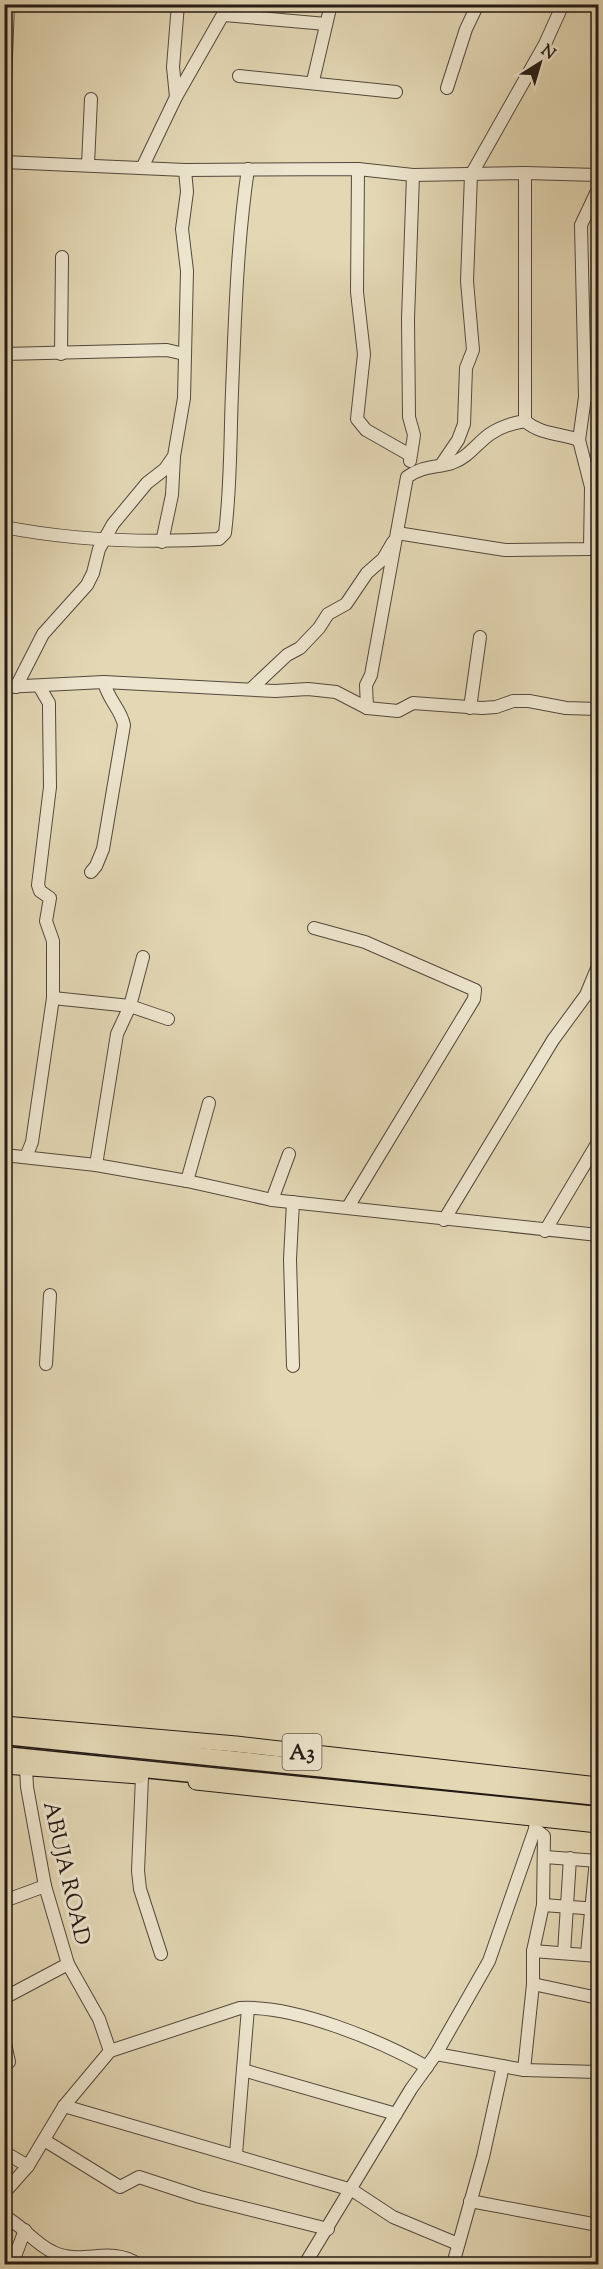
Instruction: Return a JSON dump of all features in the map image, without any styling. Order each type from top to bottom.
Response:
[{"type":"highway","name":"A3","points":[[4,1736],[598,1797]]},
{"type":"highway","name":"A3","points":[[4,1755],[598,1815]]},
{"type":"main road","name":"A3","points":[[4,1724],[236,1744],[598,1785]]},
{"type":"main road","name":"A3","points":[[4,1766],[142,1777],[535,1824],[598,1826]]},
{"type":"street","points":[[4,109],[8,4]]},
{"type":"street","points":[[176,97],[173,67],[178,4]]},
{"type":"street","points":[[313,81],[331,4]]},
{"type":"street","points":[[447,88],[466,29],[478,4]]},
{"type":"street","points":[[441,465],[458,440],[464,424],[466,368],[473,350],[467,281],[471,175],[545,44],[564,4]]},
{"type":"street","points":[[142,168],[176,97],[226,10],[326,24]]},
{"type":"street","points":[[239,76],[313,81],[396,92]]},
{"type":"street","points":[[88,164],[91,99]]},
{"type":"street","points":[[4,162],[185,170],[358,169],[413,175],[525,173],[598,175]]},
{"type":"street","points":[[4,527],[105,540],[162,542],[219,540],[225,533],[233,448],[232,391],[240,230],[248,169]]},
{"type":"street","points":[[358,169],[357,292],[364,354],[357,419],[366,430],[410,455]]},
{"type":"street","points":[[162,542],[172,495],[174,456],[184,398],[187,271],[182,229],[187,192],[185,170]]},
{"type":"street","points":[[525,173],[525,421]]},
{"type":"street","points":[[367,708],[366,685],[371,675],[414,435],[409,417],[408,319],[413,175]]},
{"type":"street","points":[[397,532],[505,550],[590,549],[591,487],[579,441],[585,397],[581,225],[598,189]]},
{"type":"street","points":[[61,354],[62,257]]},
{"type":"street","points":[[4,354],[167,350],[184,354]]},
{"type":"street","points":[[585,397],[598,392]]},
{"type":"street","points":[[407,477],[419,468],[441,465],[468,455],[497,430],[525,421],[543,432],[563,434],[579,441]]},
{"type":"street","points":[[10,687],[43,634],[87,585],[114,522],[147,483],[165,469],[174,456]]},
{"type":"street","points":[[251,689],[287,655],[300,648],[319,628],[328,614],[346,604],[367,573],[383,559],[397,532]]},
{"type":"street","points":[[470,708],[480,637]]},
{"type":"street","points":[[10,687],[104,682],[275,691],[308,689],[336,692],[367,708],[398,711],[413,703],[470,708],[496,707],[513,701],[529,700],[566,708],[598,709]]},
{"type":"street","points":[[91,872],[103,849],[124,725],[123,718],[109,699],[104,682]]},
{"type":"street","points":[[26,1157],[32,1142],[53,999],[53,941],[46,921],[50,898],[40,891],[38,885],[50,787],[49,703],[39,686]]},
{"type":"street","points":[[314,928],[365,942],[475,990],[474,999],[348,1207]]},
{"type":"street","points":[[96,1165],[117,1034],[130,1006],[143,957]]},
{"type":"street","points":[[444,1220],[553,1040],[586,995],[598,966]]},
{"type":"street","points":[[53,999],[130,1006],[168,1019]]},
{"type":"street","points":[[187,1180],[209,1103]]},
{"type":"street","points":[[545,1231],[598,1142]]},
{"type":"street","points":[[272,1200],[289,1154]]},
{"type":"street","points":[[4,1155],[96,1165],[187,1180],[272,1200],[598,1235]]},
{"type":"street","points":[[293,1202],[290,1259],[293,1366]]},
{"type":"street","points":[[46,1364],[50,1295]]},
{"type":"street","name":"ABUJA ROAD","points":[[26,1768],[27,1787],[45,1886],[68,1964],[99,2019],[110,2051]]},
{"type":"street","points":[[142,1777],[138,1871],[143,1898],[161,1954]]},
{"type":"street","points":[[524,2070],[533,1984],[533,1951],[543,1905],[544,1836],[535,1824]]},
{"type":"street","points":[[305,2265],[396,2114],[436,2054],[489,1961],[535,1824]]},
{"type":"street","points":[[533,1951],[593,1955],[597,1860],[545,1857]]},
{"type":"street","points":[[564,1953],[570,1858]]},
{"type":"street","points":[[4,1901],[45,1886]]},
{"type":"street","points":[[543,1905],[596,1909]]},
{"type":"street","points":[[4,1998],[68,1964]]},
{"type":"street","points":[[533,1984],[598,2000]]},
{"type":"street","points":[[4,2193],[28,2166],[64,2106],[110,2051],[240,2008],[281,2012],[337,2027],[406,2055],[427,2067]]},
{"type":"street","points":[[237,2154],[248,2008]]},
{"type":"street","points":[[4,2039],[9,2062]]},
{"type":"street","points":[[436,2054],[524,2070],[598,2072]]},
{"type":"street","points":[[453,2265],[483,2157],[502,2066]]},
{"type":"street","points":[[243,2070],[396,2114]]},
{"type":"street","points":[[64,2106],[96,2118],[237,2154],[352,2190],[393,2217],[458,2244]]},
{"type":"street","points":[[44,2140],[120,2187],[139,2177],[200,2197],[328,2229]]},
{"type":"street","points":[[4,2151],[28,2166]]},
{"type":"street","points":[[470,2201],[598,2225]]},
{"type":"street","points":[[4,2216],[52,2252],[86,2258],[109,2259],[120,2255],[138,2265]]},
{"type":"street","points":[[12,2265],[25,2230]]}]
